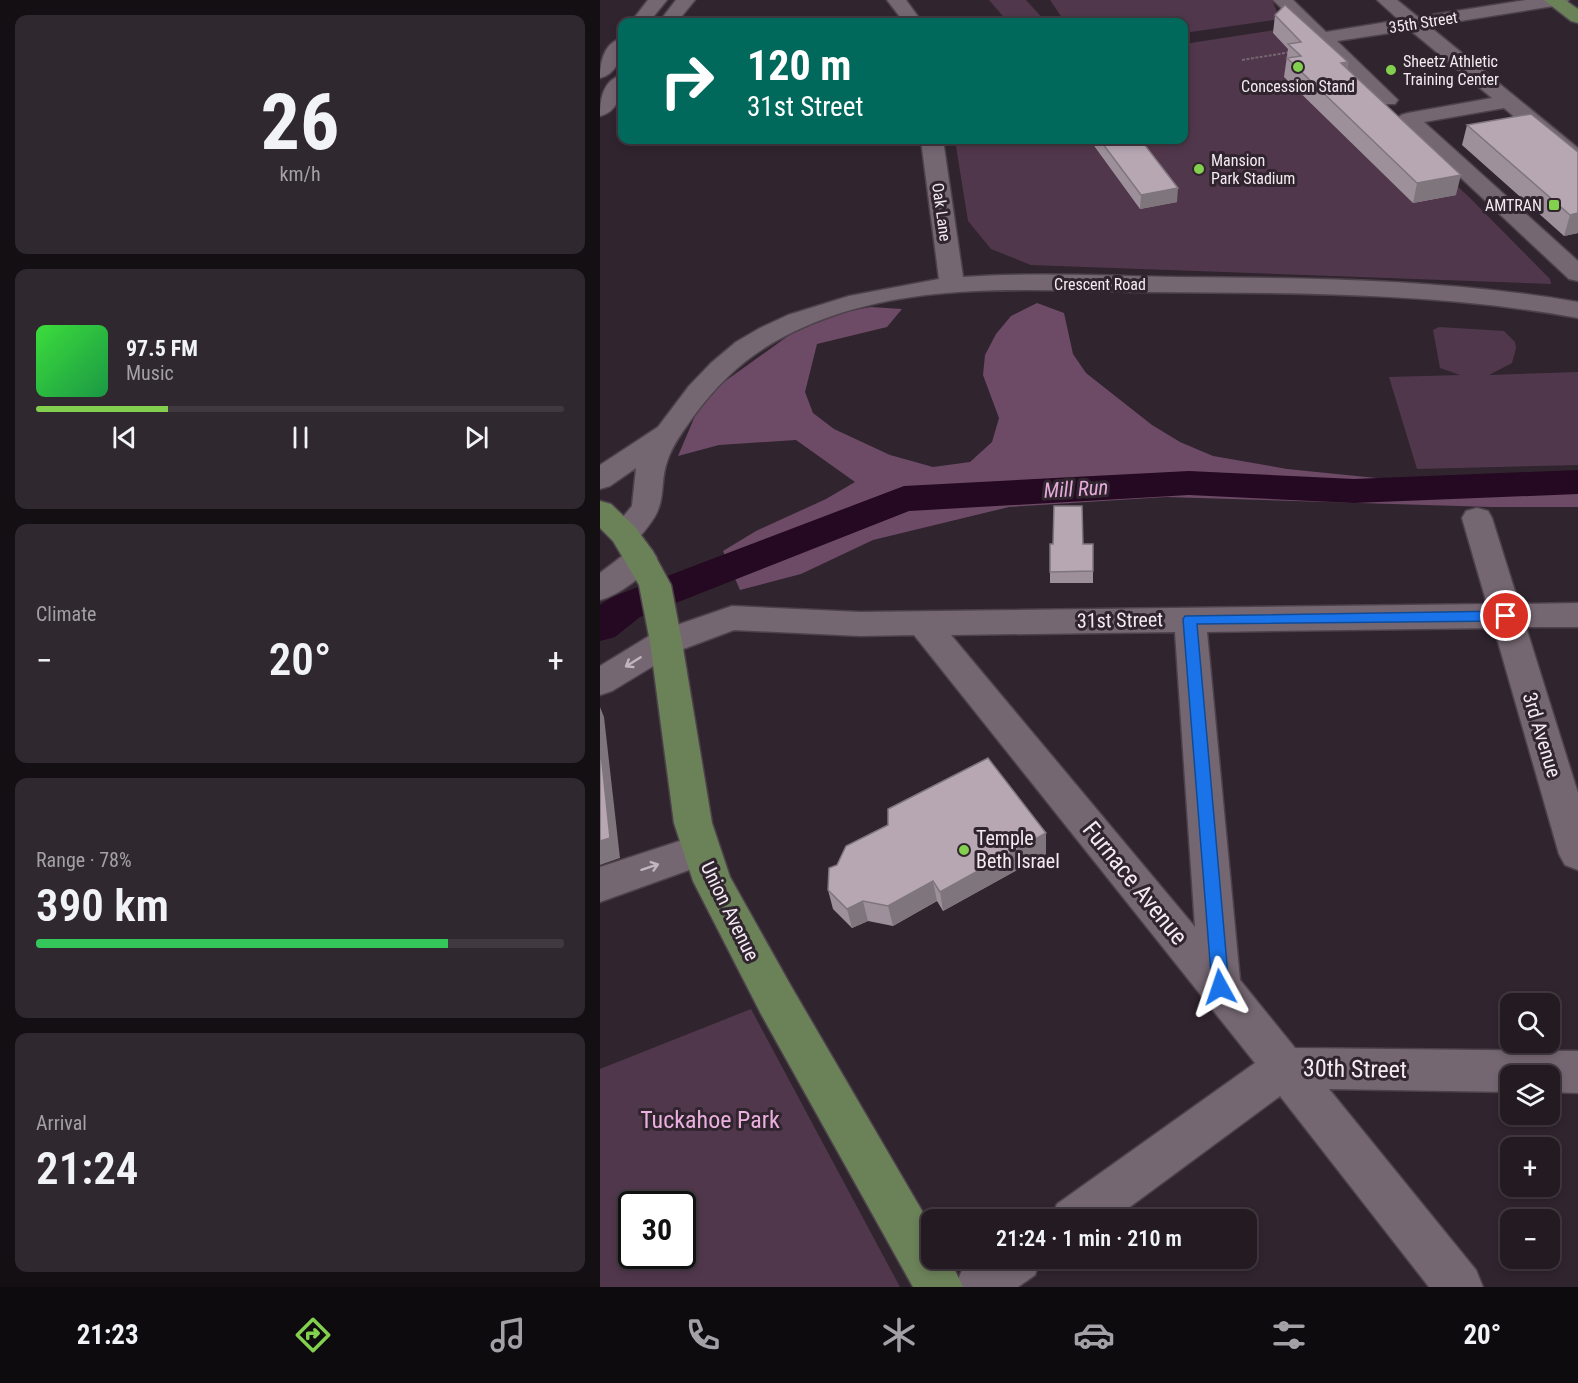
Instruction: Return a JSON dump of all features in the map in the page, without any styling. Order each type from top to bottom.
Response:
[{"type":"main road","points":[[1556,0],[1578,17]]},
{"type":"main road","points":[[1574,0],[1578,3]]},
{"type":"main road","points":[[600,512],[649,585]]},
{"type":"main road","name":"Union Avenue","points":[[649,585],[693,824],[712,881],[776,1000],[939,1287]]},
{"type":"street","points":[[643,18],[658,0]]},
{"type":"street","points":[[672,18],[686,0]]},
{"type":"street","points":[[897,0],[908,11],[911,18]]},
{"type":"street","points":[[1282,0],[1388,100]]},
{"type":"street","points":[[1386,0],[1578,159]]},
{"type":"street","name":"35th Street","points":[[1322,38],[1414,23],[1486,5],[1556,0]]},
{"type":"street","points":[[600,72],[618,49]]},
{"type":"street","points":[[1508,101],[1408,119],[1578,274]]},
{"type":"street","name":"Oak Lane","points":[[933,144],[952,284]]},
{"type":"street","name":"Crescent Road","points":[[649,585],[647,508],[652,462],[669,432],[700,391],[725,365],[766,336],[790,324],[852,303],[888,294],[952,284],[1244,285],[1378,288],[1464,294],[1578,310]]},
{"type":"street","name":"Crescent Road","points":[[600,479],[669,432]]},
{"type":"street","name":"3rd Avenue","points":[[1477,518],[1578,854]]},
{"type":"street","points":[[600,589],[649,585]]},
{"type":"street","points":[[600,682],[649,585]]},
{"type":"street","name":"31st Street","points":[[649,585],[732,618],[860,624],[1578,615]]},
{"type":"street","points":[[1190,619],[1220,987]]},
{"type":"street","name":"Furnace Avenue","points":[[922,622],[1220,987],[1459,1287]]},
{"type":"street","points":[[600,885],[626,874],[701,850]]},
{"type":"street","name":"30th Street","points":[[1088,1209],[1284,1068],[1578,1072]]},
{"type":"street","points":[[979,1287],[1003,1269]]},
{"type":"path","points":[[1242,60],[1293,52]]},
{"type":"green space","points":[[989,0],[1026,0],[1042,18],[1005,18]]},
{"type":"green space","points":[[1050,0],[1272,0],[1280,19],[1188,32],[1188,18],[1062,18]]},
{"type":"green space","name":"Mansion Park Stadium","points":[[1288,28],[1470,198],[1550,279],[1551,284],[1031,265],[991,249],[968,221],[956,144],[1188,144],[1188,43]]},
{"type":"green space","points":[[1439,327],[1504,331],[1515,342],[1516,348],[1512,363],[1489,375],[1578,372],[1578,465],[1417,469],[1389,377],[1460,375],[1440,368],[1433,330]]},
{"type":"green space","name":"Tuckahoe Park","points":[[751,1009],[900,1287],[600,1287],[600,1069]]},
{"type":"shaded area","points":[[1037,303],[1064,313],[1073,354],[1086,373],[1152,425],[1180,442],[1213,456],[1287,469],[1396,480],[1578,474],[1578,507],[1491,507],[1166,497],[1009,507],[873,540],[801,574],[740,590],[723,551],[756,531],[826,499],[855,482],[796,440],[719,445],[678,456],[703,397],[802,326],[838,313],[871,307],[902,309],[887,327],[817,344],[805,392],[813,413],[834,429],[890,455],[933,467],[970,462],[992,442],[999,418],[983,375],[985,355],[996,334],[1011,316]]},
{"type":"building","points":[[1285,5],[1348,62],[1341,63],[1461,175],[1417,183],[1287,58],[1301,56],[1288,44],[1301,42],[1275,15]]},
{"type":"building","points":[[1531,114],[1578,152],[1578,213],[1570,215],[1467,125]]},
{"type":"building","points":[[1103,144],[1144,144],[1178,188],[1141,195]]},
{"type":"building","points":[[1054,506],[1082,506],[1083,544],[1093,544],[1093,571],[1050,572]]},
{"type":"building","points":[[600,744],[610,838],[600,841]]},
{"type":"building","name":"Temple Beth Israel","points":[[988,758],[1046,833],[940,892],[933,881],[888,906],[863,901],[847,909],[828,890],[829,868],[837,865],[846,846],[888,825],[888,809]]},
{"type":"waterway","name":"Mill Run","points":[[600,626],[626,607],[904,499],[1189,483],[1354,491],[1578,482]]},
{"type":"place","name":"Concession Stand","points":[[1298,67]]},
{"type":"place","name":"Sheetz Athletic Training Center","points":[[1391,70]]},
{"type":"place","name":"Mansion Park Stadium","points":[[1199,169]]},
{"type":"place","name":"AMTRAN","points":[[1554,205]]},
{"type":"place","name":"Temple Beth Israel","points":[[964,850]]},
{"type":"route","points":[[1220,987],[1190,619],[1506,616]]}]
